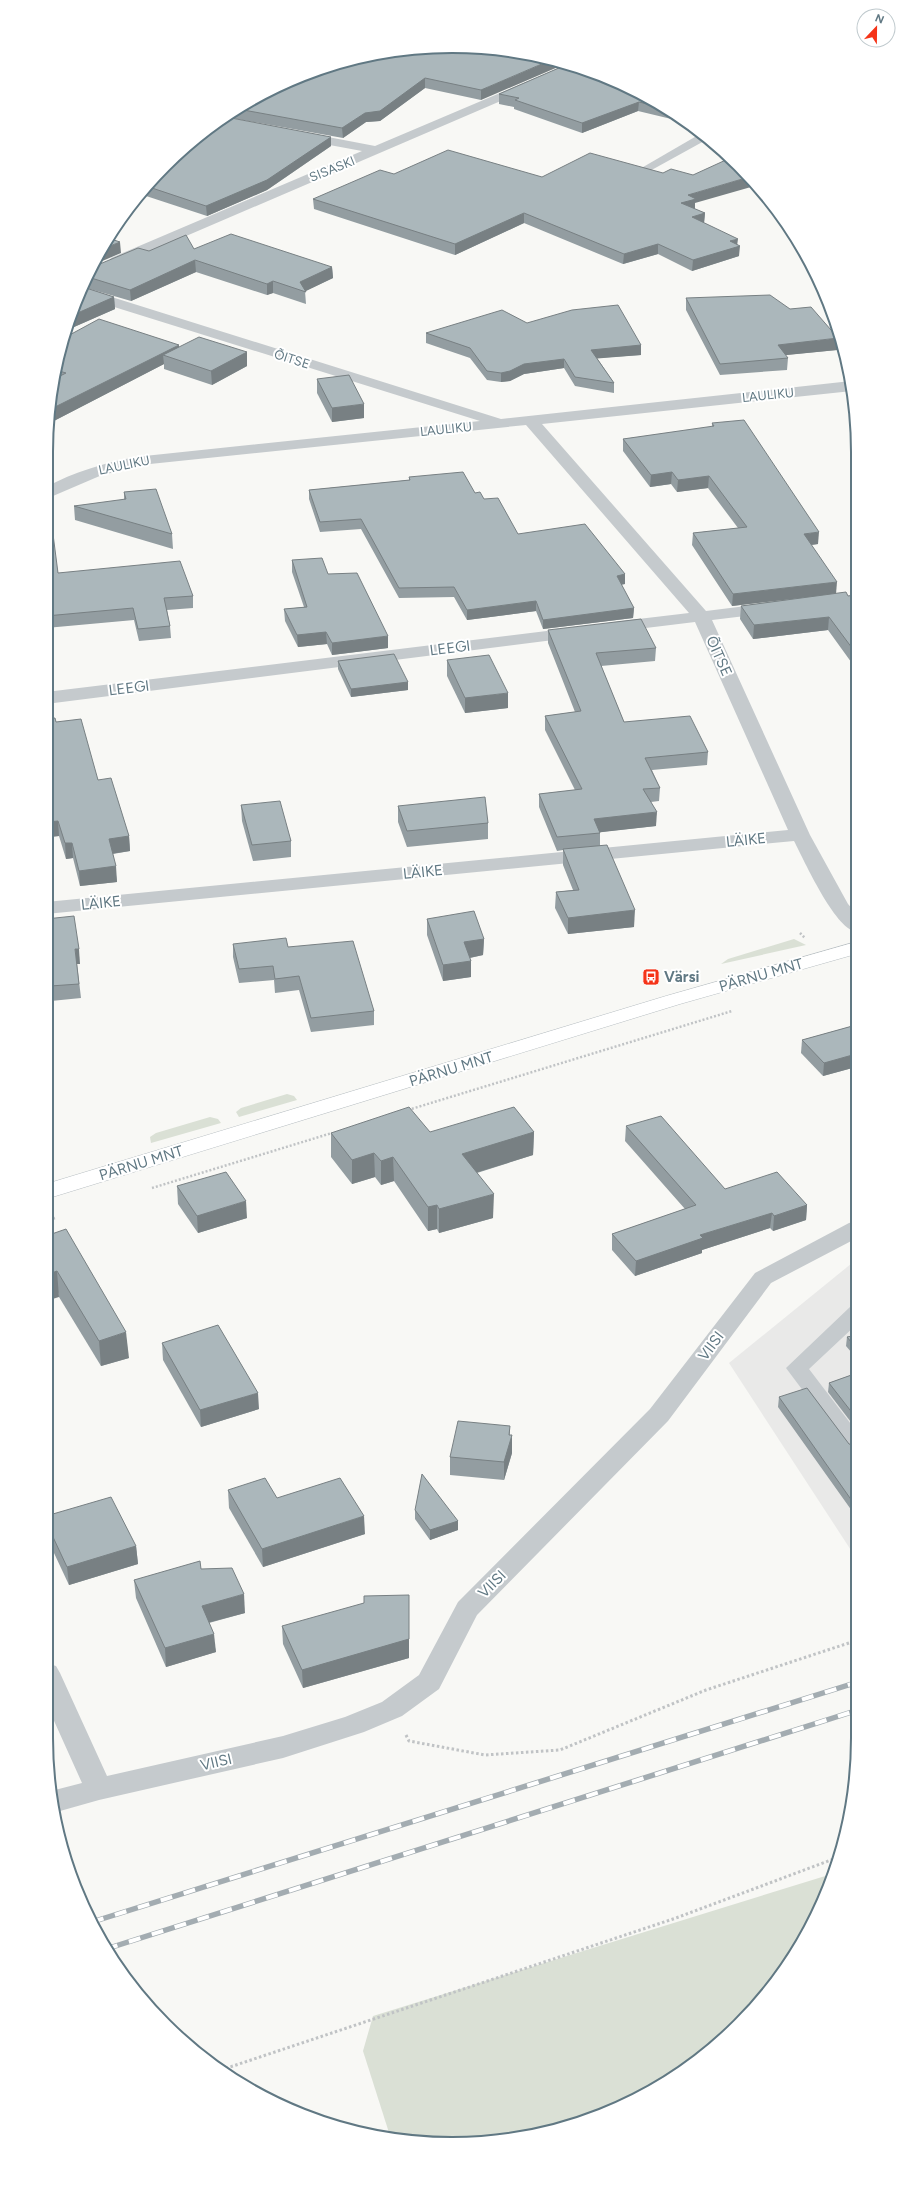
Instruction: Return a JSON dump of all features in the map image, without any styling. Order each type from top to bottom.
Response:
[{"type":"main road","name":"PÄRNU MNT","points":[[53,1190],[673,1000],[851,949]]},
{"type":"street","name":"SISASKI","points":[[104,266],[565,70]]},
{"type":"street","points":[[290,134],[377,150]]},
{"type":"street","name":"ÕITSE","points":[[86,293],[504,424]]},
{"type":"street","name":"LAULIKU","points":[[53,490],[73,478],[108,466],[150,458],[504,424],[845,387]]},
{"type":"street","name":"ÕITSE","points":[[530,420],[701,616],[800,835],[839,906],[851,920]]},
{"type":"street","name":"LEEGI","points":[[53,697],[786,606]]},
{"type":"street","name":"LÄIKE","points":[[53,907],[800,835]]},
{"type":"street","name":"VIISI","points":[[58,1800],[99,1789],[283,1747],[354,1725],[392,1709],[429,1682],[467,1609],[659,1415],[763,1278],[851,1231]]},
{"type":"street","points":[[53,1688],[99,1789]]},
{"type":"lane","points":[[644,170],[700,139]]},
{"type":"lane","points":[[851,1318],[797,1368],[851,1439]]},
{"type":"path","points":[[404,1111],[740,1008]]},
{"type":"path","points":[[145,1190],[336,1132]]},
{"type":"path","points":[[53,1219],[61,1216]]},
{"type":"path","points":[[392,1709],[409,1741],[485,1755],[560,1750],[706,1690],[851,1642]]},
{"type":"path","points":[[227,2068],[676,1918],[832,1860]]},
{"type":"shaded area","points":[[794,939],[806,945],[721,964],[728,959]]},
{"type":"shaded area","points":[[287,1094],[294,1096],[297,1100],[239,1117],[236,1112],[241,1108]]},
{"type":"shaded area","points":[[210,1117],[218,1119],[221,1123],[151,1143],[150,1137],[156,1133]]},
{"type":"shaded area","points":[[851,1264],[851,1550],[729,1363]]},
{"type":"shaded area","points":[[827,1876],[821,1891],[798,1938],[784,1960],[769,1981],[734,2020],[695,2055],[652,2084],[605,2107],[580,2116],[504,2134],[452,2137],[400,2134],[389,2132],[363,2051],[373,2016]]},
{"type":"building","points":[[452,53],[478,54],[504,56],[542,64],[481,90],[425,78],[380,111],[365,113],[342,128],[246,110],[299,83],[324,74],[400,56]]},
{"type":"building","points":[[559,68],[605,83],[649,104],[639,102],[582,123],[515,100],[519,98],[499,94]]},
{"type":"building","points":[[233,118],[331,137],[267,180],[206,206],[153,188],[189,152],[209,135]]},
{"type":"building","points":[[448,150],[542,177],[590,153],[663,173],[671,169],[693,175],[724,161],[742,179],[688,195],[696,199],[681,203],[705,213],[692,217],[738,239],[730,241],[740,246],[693,260],[658,244],[624,254],[524,213],[455,244],[313,199],[380,170],[394,174]]},
{"type":"building","points":[[231,234],[332,267],[300,282],[306,292],[273,281],[267,284],[195,260],[130,290],[93,278],[100,264],[138,248],[149,251],[186,235],[194,249]]},
{"type":"building","points":[[114,240],[120,242],[110,246]]},
{"type":"building","points":[[88,289],[114,297],[78,313]]},
{"type":"building","points":[[770,295],[790,309],[811,307],[832,331],[834,338],[778,345],[788,358],[720,364],[686,298]]},
{"type":"building","points":[[618,305],[641,345],[591,350],[614,383],[575,377],[564,359],[524,364],[510,371],[501,373],[487,371],[470,348],[426,333],[502,310],[527,323],[572,310]]},
{"type":"building","points":[[99,319],[179,345],[55,407],[61,376],[66,373],[62,372],[71,334]]},
{"type":"building","points":[[199,337],[247,352],[211,371],[163,355]]},
{"type":"building","points":[[349,375],[364,404],[332,408],[317,379]]},
{"type":"building","points":[[744,420],[819,532],[804,534],[837,582],[733,594],[693,533],[747,527],[709,476],[678,480],[672,472],[651,475],[623,439],[714,426],[712,423]]},
{"type":"building","points":[[463,472],[475,493],[480,492],[484,499],[498,498],[518,534],[585,524],[625,574],[617,576],[634,608],[543,620],[536,601],[467,610],[454,587],[399,588],[361,519],[320,522],[309,490],[410,480],[409,477]]},
{"type":"building","points":[[156,489],[172,534],[74,506],[126,499],[124,492]]},
{"type":"building","points":[[53,534],[58,573],[180,561],[193,596],[164,598],[170,626],[138,629],[133,608],[53,615]]},
{"type":"building","points":[[322,558],[328,574],[357,573],[388,636],[332,643],[326,632],[297,635],[284,609],[307,607],[292,560]]},
{"type":"building","points":[[846,592],[848,596],[851,596],[851,647],[829,617],[754,625],[741,606]]},
{"type":"building","points":[[641,619],[656,648],[596,653],[624,722],[690,716],[708,752],[645,758],[660,788],[643,789],[657,812],[594,819],[600,833],[557,837],[539,794],[582,789],[545,716],[581,711],[548,630]]},
{"type":"building","points":[[394,654],[408,682],[351,689],[338,661]]},
{"type":"building","points":[[489,655],[508,693],[465,698],[447,660]]},
{"type":"building","points":[[53,718],[55,718],[56,722],[81,719],[98,780],[111,778],[129,836],[109,839],[116,866],[79,871],[72,843],[65,843],[58,821],[53,822]]},
{"type":"building","points":[[485,797],[488,823],[407,831],[398,806]]},
{"type":"building","points":[[280,801],[291,841],[252,845],[241,805]]},
{"type":"building","points":[[607,845],[635,910],[568,918],[556,892],[579,890],[563,849]]},
{"type":"building","points":[[474,911],[484,939],[464,942],[471,961],[443,965],[427,919]]},
{"type":"building","points":[[74,916],[79,949],[75,949],[79,984],[53,986],[53,918]]},
{"type":"building","points":[[286,938],[288,947],[353,941],[374,1011],[311,1018],[299,976],[275,979],[273,966],[239,969],[233,944]]},
{"type":"building","points":[[851,1026],[851,1055],[824,1063],[802,1040]]},
{"type":"building","points":[[409,1107],[430,1132],[514,1107],[534,1132],[462,1154],[494,1194],[439,1209],[437,1205],[428,1207],[393,1157],[381,1161],[374,1153],[352,1160],[331,1133]]},
{"type":"building","points":[[661,1116],[725,1189],[777,1172],[807,1205],[774,1216],[772,1213],[700,1235],[703,1238],[636,1261],[612,1234],[696,1205],[626,1126]]},
{"type":"building","points":[[226,1172],[246,1201],[197,1216],[177,1186]]},
{"type":"building","points":[[66,1229],[126,1332],[99,1341],[57,1271],[53,1272],[53,1234]]},
{"type":"building","points":[[218,1325],[258,1393],[200,1410],[162,1343]]},
{"type":"building","points":[[851,1336],[851,1342],[847,1337]]},
{"type":"building","points":[[851,1375],[851,1411],[829,1383]]},
{"type":"building","points":[[807,1388],[849,1444],[851,1444],[851,1499],[779,1397]]},
{"type":"building","points":[[458,1421],[510,1426],[509,1435],[512,1435],[504,1462],[450,1457]]},
{"type":"building","points":[[422,1474],[458,1521],[430,1530],[415,1510]]},
{"type":"building","points":[[265,1478],[277,1498],[340,1478],[364,1516],[262,1549],[228,1490]]},
{"type":"building","points":[[111,1497],[136,1546],[67,1567],[53,1537],[53,1514]]},
{"type":"building","points":[[200,1561],[201,1569],[232,1568],[244,1594],[202,1606],[214,1634],[165,1648],[134,1580]]},
{"type":"building","points":[[409,1595],[409,1639],[302,1670],[282,1626],[364,1603],[364,1596]]},
{"type":"railway","points":[[97,1920],[851,1684]]},
{"type":"railway","points":[[112,1947],[851,1712]]},
{"type":"place","name":"Värsi","points":[[651,977]]}]
